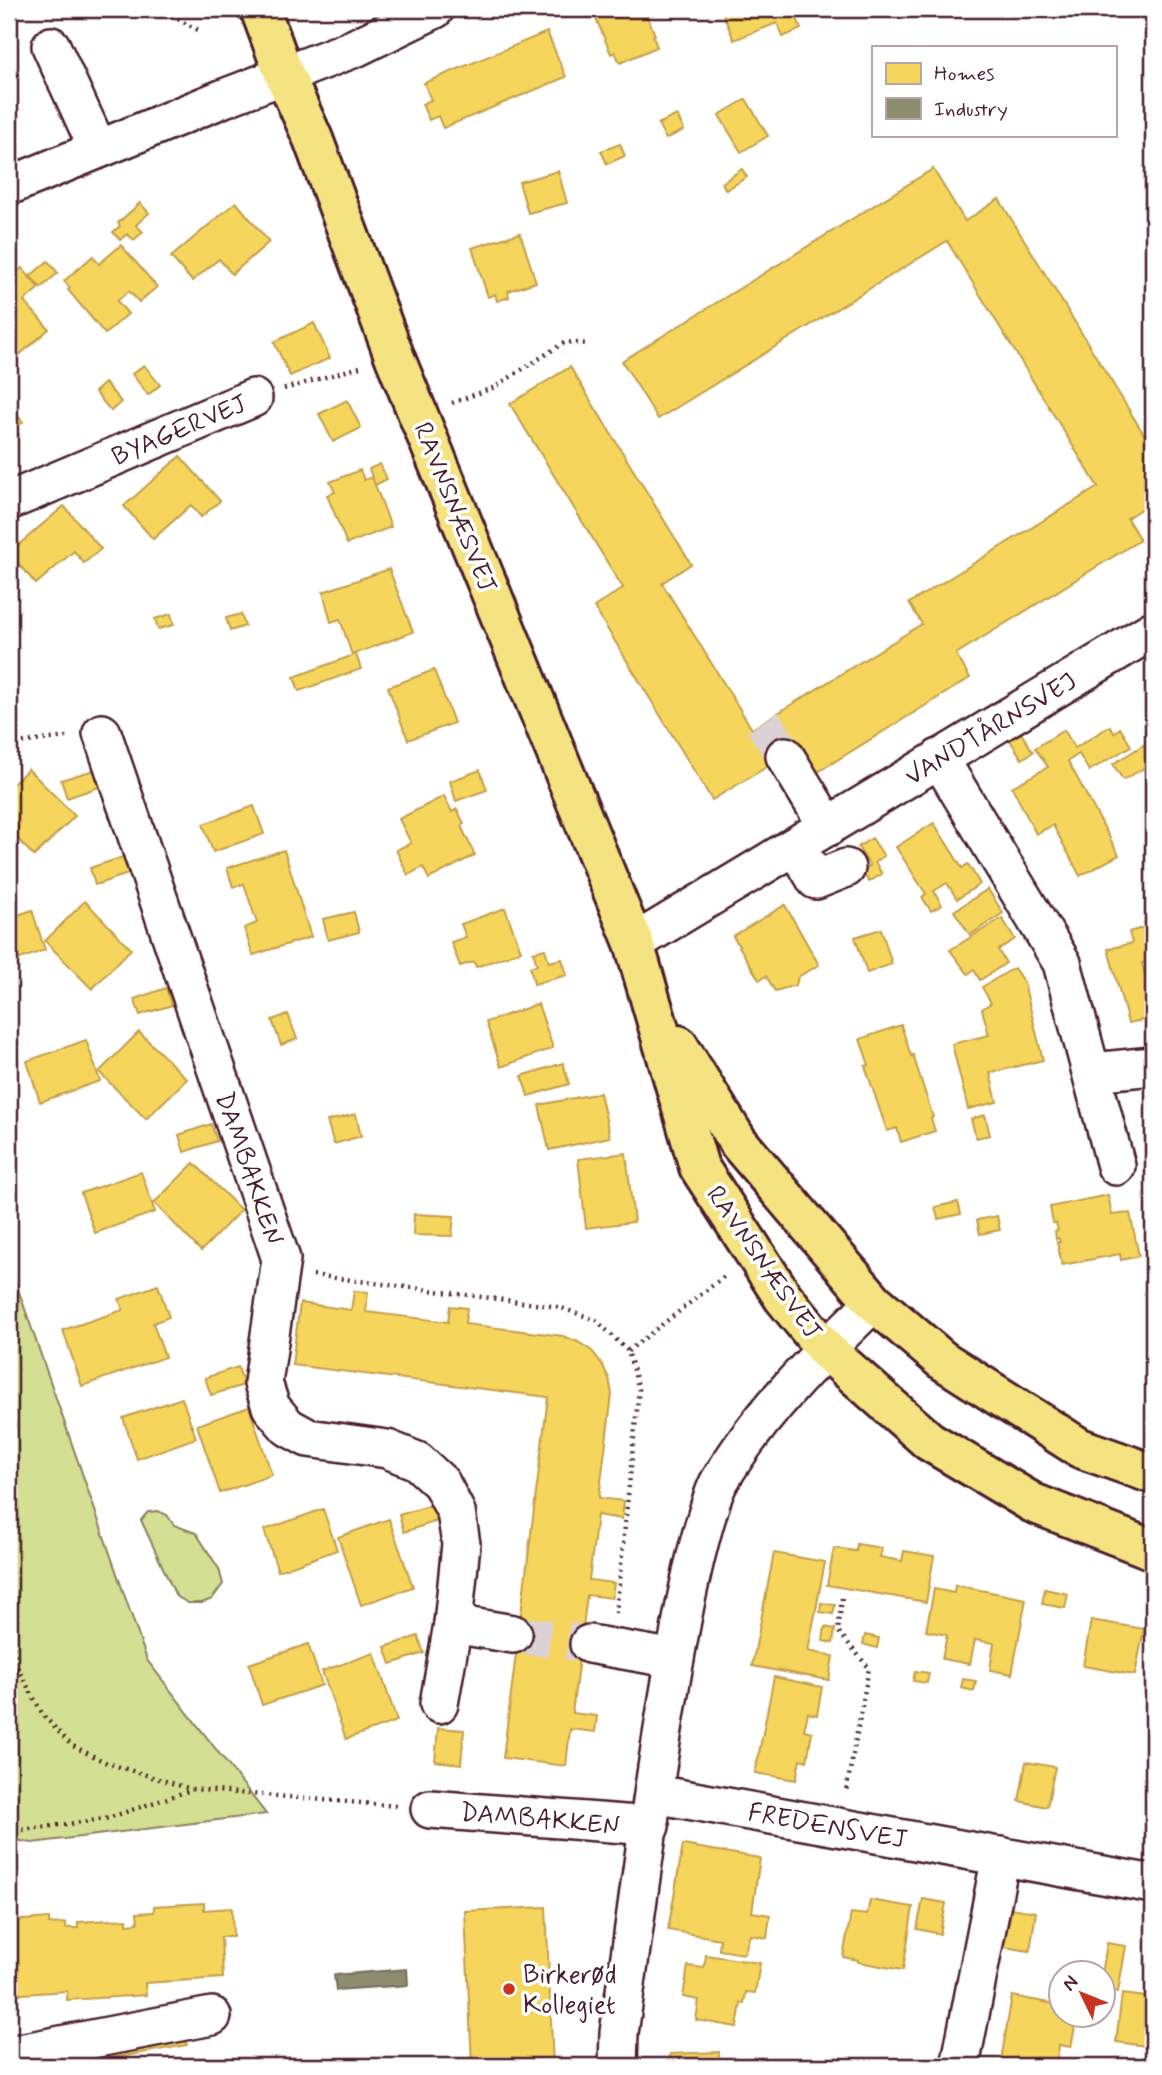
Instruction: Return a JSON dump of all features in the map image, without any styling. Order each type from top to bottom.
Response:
[{"type":"main road","name":"RAVNSNÆSVEJ","points":[[260,9],[284,75],[313,139],[418,416],[634,943],[699,1167],[783,1297],[825,1349],[929,1441],[1033,1503],[1153,1550]]},
{"type":"main road","name":"RAVNSNÆSVEJ","points":[[653,1005],[738,1142],[874,1303],[942,1360],[1080,1448],[1153,1474]]},
{"type":"street","points":[[9,186],[355,48],[435,9]]},
{"type":"street","points":[[51,46],[98,149]]},
{"type":"street","name":"BYAGERVEJ","points":[[9,501],[253,398]]},
{"type":"street","name":"VANDTÅRNSVEJ","points":[[634,943],[1153,630]]},
{"type":"street","name":"DAMBAKKEN","points":[[102,733],[281,1259],[263,1383],[271,1406],[288,1427],[308,1438],[387,1449],[417,1461],[441,1483],[456,1512],[461,1544],[453,1623],[439,1704]]},
{"type":"street","points":[[785,756],[828,827]]},
{"type":"street","points":[[939,758],[1062,963],[1116,1166]]},
{"type":"street","points":[[796,846],[816,880],[846,869]]},
{"type":"street","points":[[1092,1072],[1153,1066]]},
{"type":"street","name":"DAMBAKKEN","points":[[618,2066],[619,2033],[675,1659],[704,1524],[718,1484],[760,1424],[825,1349],[874,1303]]},
{"type":"street","points":[[453,1623],[513,1634]]},
{"type":"street","points":[[601,1646],[675,1659]]},
{"type":"street","name":"DAMBAKKEN","points":[[430,1809],[652,1810]]},
{"type":"street","name":"FREDENSVEJ","points":[[652,1810],[840,1827],[1153,1884]]},
{"type":"street","points":[[960,2066],[1001,1856]]},
{"type":"street","points":[[9,2055],[212,2016]]},
{"type":"path","points":[[159,9],[202,32]]},
{"type":"path","points":[[418,416],[495,387],[565,342],[588,344]]},
{"type":"path","name":"BYAGERVEJ","points":[[253,398],[354,369]]},
{"type":"path","points":[[9,744],[102,733]]},
{"type":"path","points":[[628,1351],[754,1253]]},
{"type":"path","points":[[281,1259],[308,1275],[559,1307],[596,1320],[628,1351],[639,1390],[601,1646]]},
{"type":"path","points":[[840,1827],[869,1668],[838,1630],[842,1598]]},
{"type":"path","points":[[9,1619],[17,1667],[43,1716],[71,1745],[107,1763],[191,1790],[430,1809]]},
{"type":"path","points":[[9,1680],[17,1667]]},
{"type":"path","points":[[9,1826],[22,1830],[105,1819],[191,1790]]},
{"type":"green space","points":[[9,1263],[147,1660],[266,1814],[32,1843],[9,1839]]},
{"type":"green space","points":[[158,1511],[167,1515],[174,1525],[196,1533],[219,1569],[223,1584],[212,1599],[202,1603],[188,1603],[176,1596],[141,1520],[148,1512]]},
{"type":"building: Homes","points":[[592,9],[644,9],[657,47],[620,63],[615,52],[611,54]]},
{"type":"building: Homes","points":[[721,9],[811,9],[796,15],[801,29],[783,37],[777,23],[734,40]]},
{"type":"building: Homes","points":[[547,32],[566,77],[443,128],[438,116],[429,120],[422,104],[431,100],[424,83]]},
{"type":"building: Homes","points":[[746,99],[768,136],[741,152],[719,115]]},
{"type":"building: Homes","points":[[677,115],[684,130],[666,139],[658,124]]},
{"type":"building: Homes","points":[[620,144],[625,156],[607,164],[601,151]]},
{"type":"building: Homes","points":[[742,169],[747,177],[726,190],[722,183]]},
{"type":"building: Homes","points":[[933,169],[965,221],[999,199],[1153,449],[1153,501],[1127,518],[1140,540],[956,654],[970,678],[808,778],[785,756],[712,800],[594,607],[623,588],[510,404],[570,367],[691,564],[662,583],[752,729],[922,624],[909,603],[1098,487],[947,241],[658,419],[622,361]]},
{"type":"building: Homes","points":[[558,171],[567,203],[528,213],[519,182]]},
{"type":"building: Homes","points":[[236,202],[269,242],[232,274],[219,259],[192,281],[171,257]]},
{"type":"building: Homes","points":[[140,203],[149,213],[136,225],[143,232],[134,240],[127,234],[120,240],[113,232],[120,226],[118,223]]},
{"type":"building: Homes","points":[[520,233],[536,282],[508,291],[509,297],[497,301],[495,294],[488,297],[472,248]]},
{"type":"building: Homes","points":[[121,245],[157,287],[139,302],[129,291],[117,301],[128,314],[105,334],[68,290],[70,288],[64,281],[93,256],[99,264]]},
{"type":"building: Homes","points":[[48,261],[58,273],[41,288],[30,276]]},
{"type":"building: Homes","points":[[22,268],[39,288],[24,301],[49,329],[9,364],[9,279]]},
{"type":"building: Homes","points":[[314,323],[330,358],[290,376],[274,342]]},
{"type":"building: Homes","points":[[144,365],[160,385],[148,395],[132,374]]},
{"type":"building: Homes","points":[[105,383],[121,402],[111,411],[95,392]]},
{"type":"building: Homes","points":[[347,400],[361,428],[333,442],[319,414]]},
{"type":"building: Homes","points":[[9,406],[23,422],[14,430],[19,435],[9,444]]},
{"type":"building: Homes","points":[[180,456],[220,501],[201,517],[191,505],[153,539],[124,506]]},
{"type":"building: Homes","points":[[380,464],[387,479],[375,485],[369,469]]},
{"type":"building: Homes","points":[[360,470],[364,480],[372,477],[391,527],[347,544],[327,495],[335,492],[330,482]]},
{"type":"building: Homes","points":[[64,506],[101,549],[84,563],[74,551],[36,584],[9,553]]},
{"type":"building: Homes","points":[[389,569],[413,632],[352,655],[340,619],[331,622],[323,592]]},
{"type":"building: Homes","points":[[171,614],[174,625],[158,629],[155,619]]},
{"type":"building: Homes","points":[[241,614],[245,626],[230,631],[226,618]]},
{"type":"building: Homes","points":[[356,654],[361,669],[299,691],[294,677]]},
{"type":"building: Homes","points":[[434,670],[454,723],[408,740],[388,687]]},
{"type":"building: Homes","points":[[1110,726],[1114,733],[1120,728],[1131,746],[1089,771],[1079,754],[1068,761],[1119,855],[1080,876],[1053,825],[1036,834],[1012,787],[1048,767],[1035,748],[1064,730],[1075,748]]},
{"type":"building: Homes","points":[[1021,733],[1033,752],[1022,759],[1010,740]]},
{"type":"building: Homes","points":[[1153,739],[1153,783],[1144,768],[1123,780],[1113,764]]},
{"type":"building: Homes","points":[[28,769],[75,816],[34,856],[9,830],[9,788]]},
{"type":"building: Homes","points":[[94,770],[99,787],[67,798],[61,780]]},
{"type":"building: Homes","points":[[480,770],[487,790],[456,801],[450,781]]},
{"type":"building: Homes","points":[[444,796],[452,812],[457,809],[464,824],[461,826],[475,855],[429,879],[423,867],[408,875],[396,850],[411,843],[399,819]]},
{"type":"building: Homes","points":[[254,806],[264,834],[213,852],[203,824]]},
{"type":"building: Homes","points":[[934,823],[962,868],[968,864],[980,884],[957,899],[947,883],[934,891],[942,905],[931,911],[922,897],[926,894],[896,847]]},
{"type":"building: Homes","points":[[872,838],[884,856],[875,862],[882,874],[869,882],[862,871],[870,866],[858,847]]},
{"type":"building: Homes","points":[[284,850],[311,937],[253,955],[244,928],[257,923],[244,884],[233,887],[227,868]]},
{"type":"building: Homes","points":[[123,857],[128,874],[95,885],[90,868]]},
{"type":"building: Homes","points":[[988,889],[1003,913],[970,935],[954,911]]},
{"type":"building: Homes","points":[[85,901],[131,949],[92,989],[45,941]]},
{"type":"building: Homes","points":[[785,905],[819,965],[798,977],[796,985],[775,991],[766,976],[759,980],[733,936]]},
{"type":"building: Homes","points":[[505,908],[521,951],[476,967],[474,962],[460,966],[451,942],[466,937],[461,924]]},
{"type":"building: Homes","points":[[32,910],[45,950],[9,963],[9,918]]},
{"type":"building: Homes","points":[[354,912],[359,932],[328,940],[323,919]]},
{"type":"building: Homes","points":[[1002,918],[1015,939],[998,950],[1006,963],[980,980],[974,970],[968,974],[950,950]]},
{"type":"building: Homes","points":[[1153,920],[1153,960],[1142,963],[1153,1007],[1153,1018],[1128,1023],[1108,949],[1132,943],[1129,932],[1146,927],[1144,922]]},
{"type":"building: Homes","points":[[881,929],[892,964],[867,973],[855,937]]},
{"type":"building: Homes","points":[[545,949],[549,962],[562,959],[567,975],[534,984],[530,967],[537,965],[533,952]]},
{"type":"building: Homes","points":[[1014,968],[1024,983],[1043,1060],[990,1073],[997,1102],[968,1109],[952,1044],[989,1035],[982,1009],[991,1003],[982,987]]},
{"type":"building: Homes","points":[[166,988],[172,1005],[140,1015],[134,999]]},
{"type":"building: Homes","points":[[538,1004],[553,1048],[501,1067],[486,1022]]},
{"type":"building: Homes","points":[[288,1014],[297,1039],[281,1045],[272,1020]]},
{"type":"building: Homes","points":[[901,1025],[933,1117],[931,1118],[935,1131],[901,1142],[897,1128],[887,1131],[865,1066],[869,1065],[860,1039]]},
{"type":"building: Homes","points":[[139,1032],[187,1079],[146,1119],[99,1072]]},
{"type":"building: Homes","points":[[86,1040],[100,1081],[40,1102],[27,1061]]},
{"type":"building: Homes","points":[[563,1063],[569,1084],[528,1096],[522,1076]]},
{"type":"building: Homes","points":[[600,1093],[610,1137],[549,1150],[539,1105]]},
{"type":"building: Homes","points":[[356,1114],[361,1136],[334,1144],[327,1121]]},
{"type":"building: Homes","points":[[985,1115],[990,1135],[976,1138],[971,1119]]},
{"type":"building: Homes","points":[[211,1124],[217,1141],[184,1152],[179,1135]]},
{"type":"building: Homes","points":[[626,1153],[634,1222],[586,1228],[578,1159]]},
{"type":"building: Homes","points":[[194,1163],[241,1210],[201,1251],[154,1203]]},
{"type":"building: Homes","points":[[141,1172],[155,1212],[95,1233],[81,1193]]},
{"type":"building: Homes","points":[[1108,1195],[1112,1215],[1130,1213],[1139,1256],[1121,1260],[1120,1254],[1062,1265],[1057,1242],[1060,1242],[1059,1238],[1056,1239],[1055,1231],[1058,1230],[1056,1223],[1053,1223],[1050,1207]]},
{"type":"building: Homes","points":[[958,1202],[961,1214],[938,1219],[935,1207]]},
{"type":"building: Homes","points":[[414,1214],[454,1216],[452,1236],[413,1235]]},
{"type":"building: Homes","points":[[997,1216],[1000,1230],[980,1234],[977,1220]]},
{"type":"building: Homes","points":[[158,1285],[169,1317],[153,1323],[165,1357],[82,1386],[63,1330],[123,1310],[119,1299]]},
{"type":"building: Homes","points":[[354,1291],[368,1292],[366,1312],[448,1322],[450,1306],[467,1308],[465,1324],[563,1336],[592,1351],[609,1378],[612,1394],[599,1498],[624,1501],[622,1519],[597,1515],[589,1580],[614,1583],[612,1598],[587,1595],[572,1713],[597,1716],[595,1732],[570,1729],[566,1766],[503,1758],[548,1397],[292,1365],[300,1303],[351,1310]]},
{"type":"building: Homes","points":[[238,1367],[244,1385],[211,1395],[205,1378]]},
{"type":"building: Homes","points":[[182,1398],[196,1438],[137,1459],[123,1418]]},
{"type":"building: Homes","points":[[249,1407],[272,1475],[220,1493],[197,1425]]},
{"type":"building: Homes","points":[[432,1505],[437,1521],[404,1532],[399,1515]]},
{"type":"building: Homes","points":[[323,1509],[337,1550],[278,1571],[264,1530]]},
{"type":"building: Homes","points":[[389,1519],[413,1587],[361,1605],[338,1537]]},
{"type":"building: Homes","points":[[857,1544],[882,1548],[880,1557],[902,1561],[904,1551],[934,1556],[926,1602],[827,1585],[834,1548],[856,1551]]},
{"type":"building: Homes","points":[[774,1553],[825,1562],[808,1651],[833,1656],[829,1680],[752,1666]]},
{"type":"building: Homes","points":[[955,1585],[1026,1599],[1012,1674],[990,1670],[994,1643],[975,1640],[970,1664],[942,1659],[947,1635],[926,1631],[934,1589],[954,1593]]},
{"type":"building: Homes","points":[[1045,1589],[1068,1594],[1065,1608],[1042,1604]]},
{"type":"building: Homes","points":[[821,1603],[835,1605],[833,1614],[820,1612]]},
{"type":"building: Homes","points":[[1091,1620],[1144,1629],[1135,1675],[1083,1666]]},
{"type":"building: Homes","points":[[825,1627],[835,1629],[833,1643],[823,1641]]},
{"type":"building: Homes","points":[[865,1635],[879,1638],[877,1648],[863,1644]]},
{"type":"building: Homes","points":[[418,1636],[424,1653],[391,1664],[385,1647]]},
{"type":"building: Homes","points":[[308,1644],[322,1685],[262,1705],[249,1664]]},
{"type":"building: Homes","points":[[374,1653],[397,1721],[346,1739],[322,1671]]},
{"type":"building: Homes","points":[[915,1671],[929,1673],[927,1683],[913,1681]]},
{"type":"building: Homes","points":[[774,1677],[822,1687],[817,1715],[808,1713],[804,1730],[812,1732],[807,1761],[800,1759],[796,1780],[755,1773]]},
{"type":"building: Homes","points":[[963,1679],[976,1681],[974,1691],[961,1688]]},
{"type":"building: Homes","points":[[438,1728],[464,1730],[461,1764],[435,1761]]},
{"type":"building: Homes","points":[[1026,1762],[1055,1767],[1047,1807],[1019,1801]]},
{"type":"building: Homes","points":[[683,1845],[760,1858],[752,1912],[770,1915],[767,1938],[750,1935],[744,1954],[719,1950],[720,1939],[668,1930]]},
{"type":"building: Homes","points":[[923,1899],[946,1903],[940,1934],[917,1929]]},
{"type":"building: Homes","points":[[870,1900],[913,1907],[903,1970],[843,1957],[851,1913],[867,1915]]},
{"type":"building: Homes","points":[[204,1903],[204,1910],[232,1908],[233,1937],[221,1937],[223,1978],[145,1983],[146,1995],[67,2000],[67,1991],[9,1995],[9,1921],[49,1918],[49,1924],[66,1923],[66,1928],[78,1928],[78,1922],[127,1919],[127,1924],[138,1923],[137,1913],[154,1912],[154,1906]]},
{"type":"building: Homes","name":"Birkerød Kollegiet","points":[[546,1907],[553,2066],[472,2066],[465,1911]]},
{"type":"building: Homes","points":[[1003,1907],[1036,1912],[1030,1951],[997,1946]]},
{"type":"building: Homes","points":[[1107,1943],[1126,1946],[1118,1992],[1116,1960],[1104,1960]]},
{"type":"building: Homes","points":[[706,1955],[760,1963],[755,1993],[746,1992],[744,2004],[741,2003],[737,2027],[696,2020],[699,2000],[683,1997],[688,1966],[704,1968]]},
{"type":"building: Homes","points":[[1122,1994],[1153,1998],[1153,2047],[1116,2042]]},
{"type":"building: Homes","points":[[1012,1996],[1046,2002],[1046,2030],[1074,2030],[1071,2047],[1059,2045],[1056,2066],[1000,2066]]},
{"type":"building: Homes","points":[[185,2035],[187,2045],[68,2066],[12,2066]]},
{"type":"building: Homes","points":[[719,2052],[719,2066],[670,2066],[670,2054]]},
{"type":"building: Industry","points":[[407,1969],[408,1985],[336,1990],[334,1975]]},
{"type":"tunnel","points":[[763,722],[785,756]]},
{"type":"tunnel","points":[[513,1634],[589,1644]]},
{"type":"place","name":"Birkerød Kollegiet","points":[[509,1989]]}]
